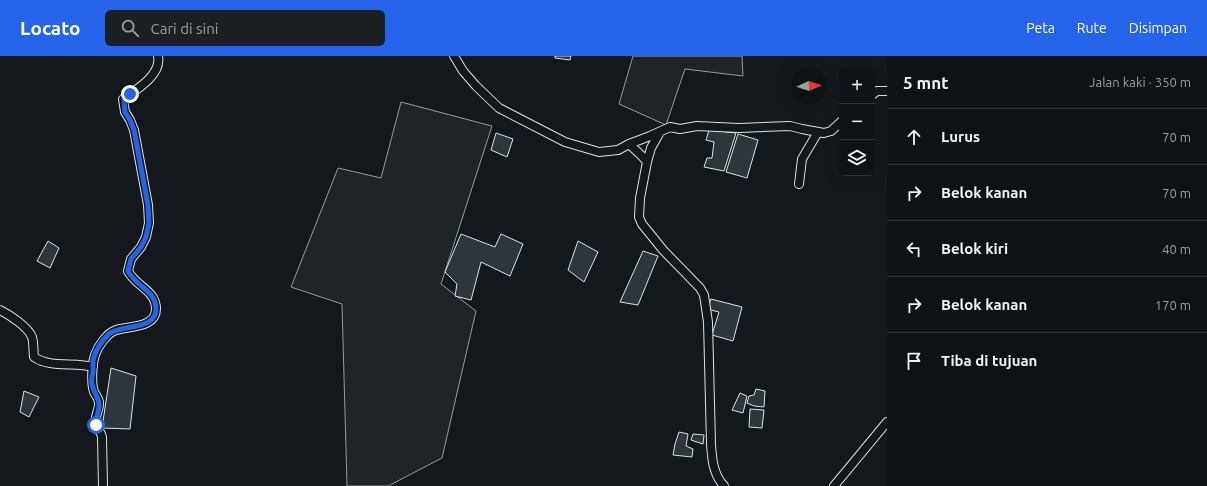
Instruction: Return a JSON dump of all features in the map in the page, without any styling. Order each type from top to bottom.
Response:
[{"type":"street","points":[[103,486],[102,437],[101,432],[96,425],[100,407],[92,384],[93,361],[95,353],[109,334],[116,330],[150,321],[154,318],[156,309],[155,302],[151,295],[131,278],[128,271],[131,259],[141,247],[146,237],[149,223],[148,205],[134,130],[123,105],[124,99],[137,91],[157,68],[158,56]]},
{"type":"street","points":[[454,56],[463,71],[498,108],[542,132],[565,142],[599,152],[618,150],[670,127],[680,129],[697,126],[739,128],[790,126],[824,133],[831,131],[839,124]]},
{"type":"street","points":[[875,93],[877,91],[887,91]]},
{"type":"street","points":[[661,131],[651,148],[647,162],[639,208],[639,217],[642,224],[663,250],[700,288],[704,295],[708,322],[710,444],[716,476],[724,486]]},
{"type":"street","points":[[799,184],[802,159],[818,132]]},
{"type":"street","points":[[629,144],[637,153],[643,156],[647,162]]},
{"type":"street","points":[[0,310],[13,318],[32,337],[34,357],[37,359],[50,363],[82,364],[93,367]]},
{"type":"street","points":[[834,486],[887,422]]},
{"type":"shaded area","points":[[633,56],[742,56],[743,76],[685,69],[666,125],[619,104]]},
{"type":"shaded area","points":[[401,102],[492,126],[441,284],[476,311],[442,458],[388,486],[347,486],[342,304],[291,287],[338,168],[381,178]]},
{"type":"building","points":[[555,56],[571,56],[570,60],[555,58]]},
{"type":"building","points":[[709,130],[736,133],[724,171],[704,167],[707,158],[712,158],[714,142],[706,140]]},
{"type":"building","points":[[496,133],[513,139],[507,157],[491,150]]},
{"type":"building","points":[[738,134],[758,140],[747,178],[726,172]]},
{"type":"building","points":[[461,234],[495,247],[501,234],[523,244],[510,276],[481,262],[471,300],[455,296],[457,284],[445,272]]},
{"type":"building","points":[[48,241],[59,248],[50,268],[37,261]]},
{"type":"building","points":[[578,241],[598,252],[584,282],[568,270]]},
{"type":"building","points":[[643,251],[658,256],[638,305],[620,302]]},
{"type":"building","points":[[711,299],[742,307],[733,341],[712,335],[719,312],[707,309]]},
{"type":"building","points":[[111,368],[136,376],[130,429],[102,428]]},
{"type":"building","points":[[756,389],[765,391],[764,407],[754,406],[747,403],[749,396],[754,395]]},
{"type":"building","points":[[24,391],[39,397],[29,417],[20,412]]},
{"type":"building","points":[[740,393],[747,396],[743,413],[732,410]]},
{"type":"building","points":[[750,409],[764,410],[762,428],[749,427]]},
{"type":"building","points":[[679,432],[688,434],[686,446],[693,449],[692,457],[673,455]]},
{"type":"building","points":[[693,434],[704,435],[703,444],[691,440]]},
{"type":"route","points":[[96,425],[97,412],[100,407],[92,384],[93,361],[95,353],[109,334],[116,330],[150,321],[154,318],[156,309],[155,302],[151,295],[131,278],[128,271],[128,265],[131,259],[141,247],[146,237],[149,223],[148,205],[134,130],[123,105],[124,99],[130,94]]}]
